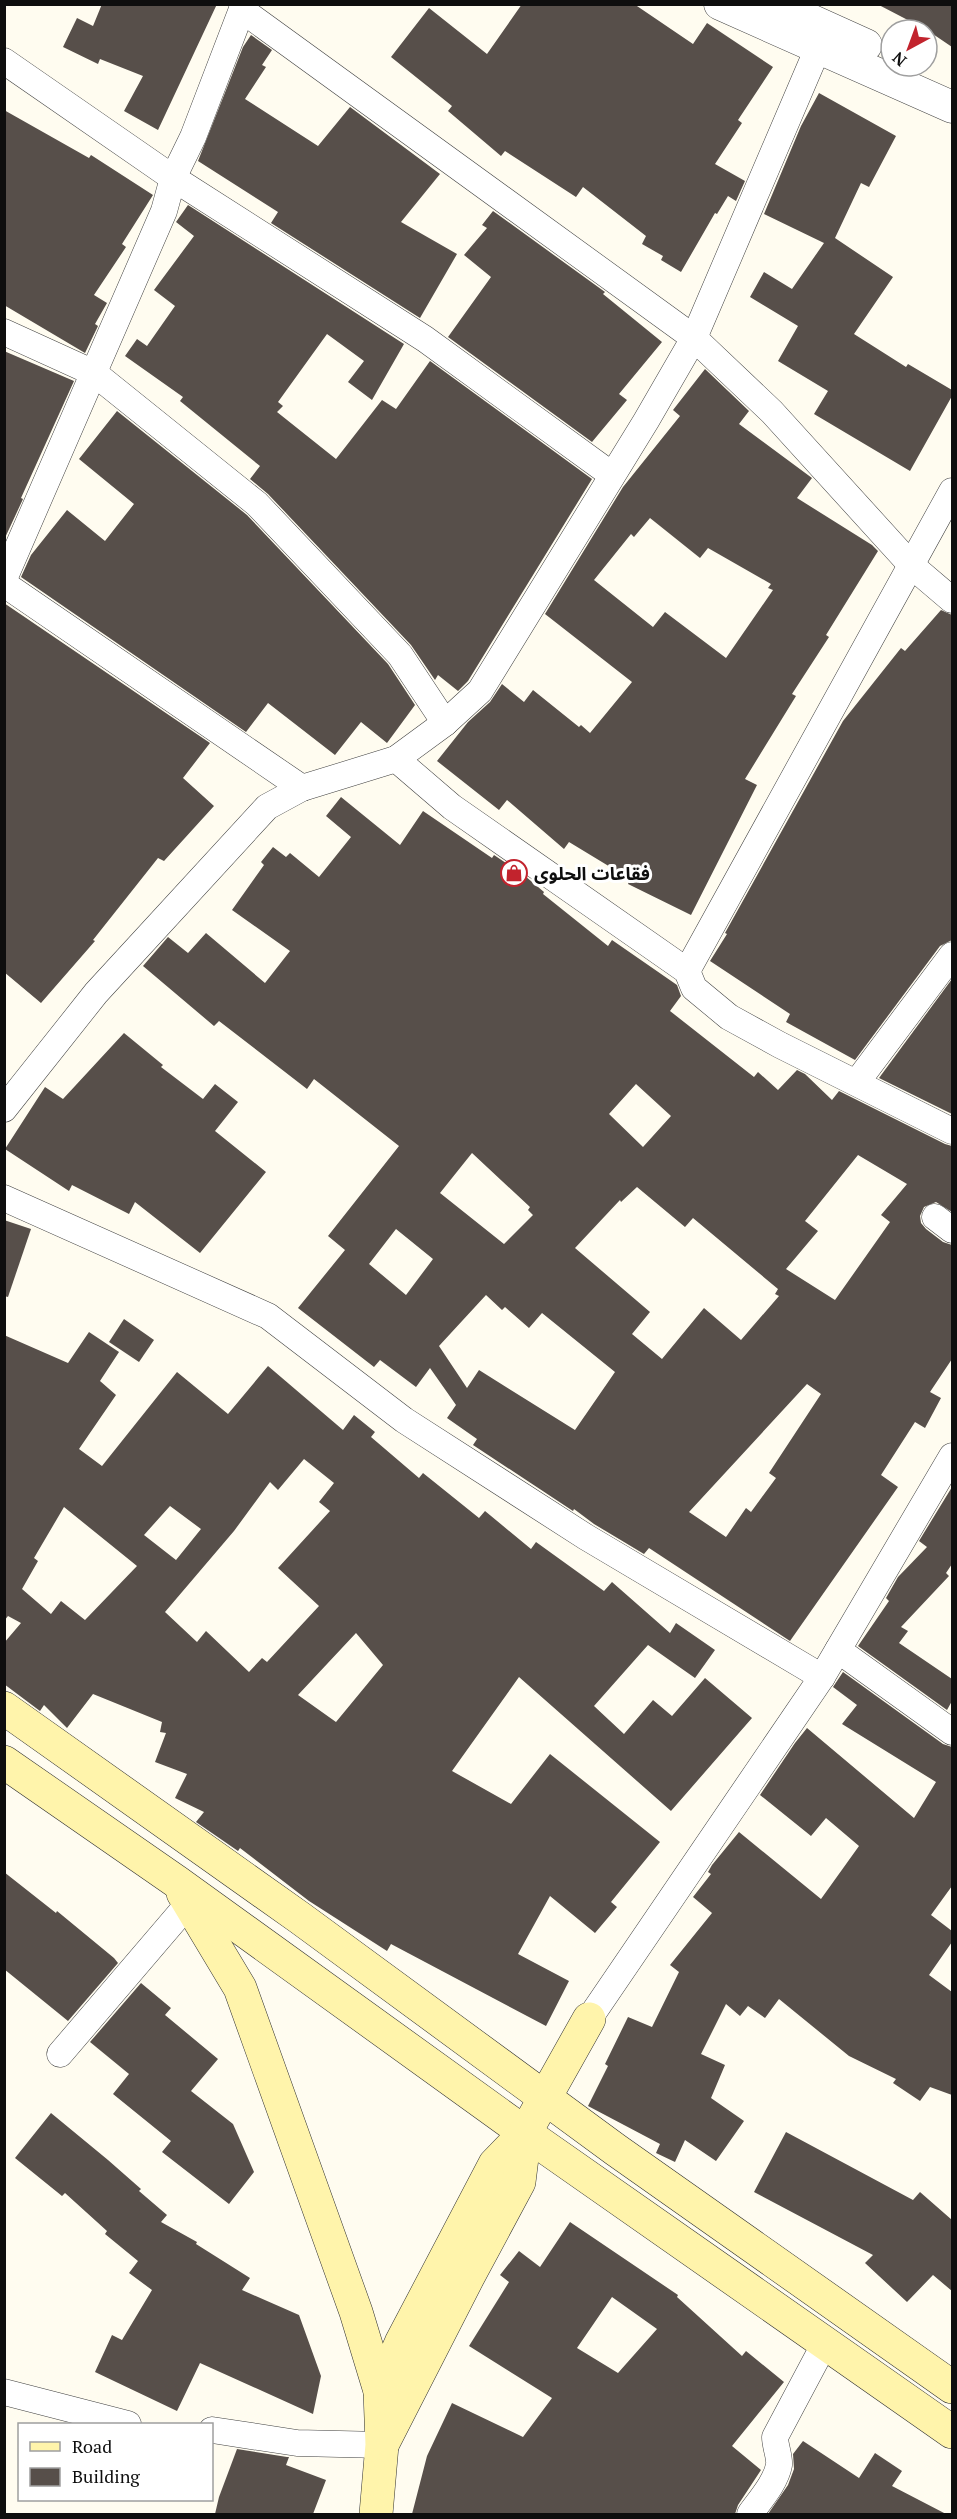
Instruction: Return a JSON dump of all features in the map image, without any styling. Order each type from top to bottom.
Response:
[{"type":"main road","points":[[4,1708],[952,2387]]},
{"type":"main road","points":[[4,1762],[183,1892],[952,2432]]},
{"type":"main road","points":[[183,1892],[240,1988],[357,2312],[380,2391],[382,2445],[376,2514]]},
{"type":"main road","points":[[380,2391],[401,2343],[495,2164],[525,2133],[589,2019]]},
{"type":"main road","points":[[382,2445],[519,2182],[525,2133]]},
{"type":"street","points":[[720,4],[952,106]]},
{"type":"street","points":[[4,579],[164,211],[173,178],[194,137],[243,7],[694,338],[772,412],[912,566],[952,600]]},
{"type":"street","points":[[792,8],[879,51]]},
{"type":"street","points":[[4,1109],[96,993],[267,807],[302,788],[396,759],[445,723],[480,691],[694,338],[818,48]]},
{"type":"street","points":[[4,62],[173,178],[425,339],[612,475]]},
{"type":"street","points":[[4,332],[94,373],[257,504],[400,655],[445,723]]},
{"type":"street","points":[[687,971],[952,490]]},
{"type":"street","points":[[4,584],[302,788]]},
{"type":"street","points":[[396,759],[452,807],[687,971],[694,988],[729,1017],[952,1131]]},
{"type":"street","points":[[857,1082],[952,955]]},
{"type":"street","points":[[4,1198],[268,1316],[404,1420],[586,1537],[822,1677]]},
{"type":"street","points":[[589,2019],[822,1677],[952,1456]]},
{"type":"street","points":[[838,1650],[952,1732]]},
{"type":"street","points":[[60,2054],[183,1892]]},
{"type":"street","points":[[750,2514],[776,2475],[779,2462],[775,2450],[775,2437],[825,2343]]},
{"type":"street","points":[[4,2392],[124,2423]]},
{"type":"street","points":[[213,2430],[297,2443],[382,2445]]},
{"type":"building","points":[[102,4],[217,4],[158,130],[124,111],[143,76],[100,59],[98,64],[63,47],[77,18],[93,26]]},
{"type":"building","points":[[522,4],[634,4],[693,44],[707,23],[773,67],[738,120],[742,123],[715,164],[745,181],[736,201],[728,196],[717,214],[715,213],[681,272],[661,260],[663,256],[642,244],[646,236],[583,187],[576,197],[505,151],[501,156],[448,111],[452,106],[391,57],[429,8],[487,54]]},
{"type":"building","points":[[877,4],[952,4],[952,47],[939,38],[939,18],[904,18]]},
{"type":"building","points":[[251,35],[272,50],[262,65],[266,67],[245,99],[318,146],[350,107],[440,174],[401,222],[457,254],[420,318],[271,223],[278,212],[198,161],[243,47]]},
{"type":"building","points":[[819,93],[896,136],[869,187],[861,183],[835,238],[893,277],[854,334],[906,367],[908,364],[952,390],[952,396],[910,471],[814,414],[828,391],[778,361],[798,326],[750,297],[764,272],[792,289],[824,243],[764,214],[801,126]]},
{"type":"building","points":[[4,110],[89,158],[91,155],[153,195],[122,244],[126,247],[94,295],[107,303],[95,324],[98,326],[85,353],[4,305]]},
{"type":"building","points":[[188,205],[404,344],[372,400],[348,382],[364,361],[327,334],[278,402],[283,406],[277,412],[336,459],[382,400],[396,409],[430,361],[592,479],[468,681],[458,691],[438,675],[435,680],[411,645],[268,494],[250,479],[260,466],[180,401],[183,397],[125,356],[137,339],[147,346],[175,306],[154,290],[194,236],[176,222]]},
{"type":"building","points":[[493,211],[605,292],[603,294],[662,342],[619,394],[627,400],[592,442],[448,337],[491,277],[464,255],[487,228],[482,225]]},
{"type":"building","points":[[4,351],[74,381],[4,540]]},
{"type":"building","points":[[705,369],[749,411],[739,424],[812,478],[797,498],[878,551],[826,635],[829,637],[792,694],[796,696],[745,779],[757,785],[691,915],[628,884],[630,879],[569,842],[564,849],[507,800],[499,810],[437,761],[468,722],[490,702],[502,684],[524,702],[533,690],[579,727],[581,725],[590,733],[632,682],[545,614],[623,487],[680,416],[673,410]],"holes":[[[650,518],[700,558],[708,548],[771,584],[768,588],[773,590],[726,658],[665,612],[653,627],[594,580],[631,534],[634,537]]]},
{"type":"building","points":[[117,411],[247,515],[388,664],[415,705],[387,743],[361,722],[335,755],[268,703],[246,732],[21,577],[31,555],[67,510],[105,541],[134,504],[79,459]]},
{"type":"building","points":[[4,603],[210,743],[183,778],[214,806],[164,861],[158,858],[93,940],[95,941],[41,1003],[4,972]]},
{"type":"building","points":[[941,610],[952,615],[952,940],[940,946],[855,1060],[786,1022],[790,1014],[710,961],[843,721],[901,648],[905,651]]},
{"type":"building","points":[[341,797],[400,845],[423,811],[492,858],[494,855],[525,876],[544,892],[543,894],[608,946],[612,940],[677,985],[681,996],[670,1011],[754,1077],[758,1072],[778,1090],[797,1070],[805,1074],[832,1100],[839,1091],[952,1146],[952,1212],[936,1202],[924,1207],[920,1216],[921,1223],[926,1229],[943,1242],[952,1245],[952,1359],[930,1392],[941,1398],[925,1428],[915,1422],[881,1475],[898,1487],[790,1641],[649,1548],[644,1554],[594,1524],[574,1509],[573,1511],[473,1445],[477,1439],[447,1418],[456,1405],[430,1368],[416,1387],[380,1360],[374,1367],[298,1308],[345,1250],[328,1236],[399,1146],[314,1079],[307,1089],[219,1021],[214,1026],[143,966],[168,937],[188,953],[206,933],[265,983],[290,951],[232,910],[264,865],[261,862],[273,847],[286,857],[290,853],[319,877],[351,837],[326,816]],"holes":[[[636,1084],[671,1116],[643,1147],[609,1114]],[[472,1153],[530,1207],[528,1210],[533,1215],[504,1244],[440,1193]],[[858,1155],[907,1184],[881,1215],[890,1222],[835,1300],[786,1269],[818,1231],[805,1221]],[[637,1187],[685,1227],[693,1218],[778,1289],[775,1294],[779,1296],[741,1340],[704,1308],[662,1359],[632,1334],[650,1312],[575,1248],[620,1200],[621,1202]],[[396,1229],[433,1259],[406,1295],[369,1264]],[[486,1295],[502,1310],[505,1307],[529,1328],[542,1313],[615,1372],[575,1430],[479,1370],[467,1388],[439,1346]],[[807,1384],[821,1394],[769,1473],[776,1478],[751,1512],[746,1508],[726,1537],[689,1512]]]},
{"type":"building","points":[[952,979],[952,1114],[879,1078]]},
{"type":"building","points":[[124,1033],[163,1065],[161,1067],[203,1099],[215,1084],[238,1102],[215,1131],[266,1172],[200,1253],[135,1202],[129,1214],[72,1185],[69,1191],[5,1149],[45,1087],[63,1099]]},
{"type":"building","points":[[4,1220],[31,1229],[8,1297],[4,1296]]},
{"type":"building","points":[[124,1319],[154,1340],[139,1362],[109,1342]]},
{"type":"building","points":[[89,1332],[119,1352],[100,1381],[116,1395],[79,1449],[102,1466],[177,1372],[228,1414],[268,1366],[343,1430],[354,1415],[375,1432],[371,1437],[419,1478],[423,1473],[479,1518],[485,1511],[531,1549],[536,1542],[604,1591],[612,1582],[670,1633],[676,1623],[715,1650],[695,1678],[648,1645],[594,1706],[624,1734],[653,1700],[672,1716],[705,1678],[752,1718],[671,1811],[519,1677],[452,1771],[511,1804],[550,1754],[660,1842],[611,1902],[617,1907],[595,1933],[550,1896],[518,1954],[569,1981],[546,2026],[391,1944],[387,1951],[309,1901],[240,1848],[238,1851],[196,1822],[204,1812],[175,1798],[187,1774],[155,1762],[166,1733],[160,1732],[162,1722],[93,1694],[67,1728],[44,1705],[40,1711],[4,1684],[4,1643],[21,1623],[8,1616],[4,1621],[4,1335],[68,1363]],"holes":[[[304,1459],[334,1483],[319,1502],[330,1511],[278,1568],[319,1606],[267,1662],[262,1658],[249,1672],[206,1631],[197,1642],[165,1612],[234,1531],[270,1482],[278,1490]],[[170,1506],[201,1529],[176,1560],[144,1535]],[[64,1507],[137,1566],[85,1620],[61,1601],[51,1614],[22,1589],[38,1561],[34,1558]],[[356,1633],[383,1665],[336,1722],[298,1695]]]},
{"type":"building","points":[[952,1487],[952,1564],[946,1573],[949,1576],[901,1627],[908,1631],[899,1643],[952,1679],[952,1701],[947,1710],[858,1646],[889,1601],[886,1598],[898,1577],[927,1547],[919,1541]]},
{"type":"building","points":[[843,1672],[943,1744],[952,1747],[952,1886],[931,1915],[952,1931],[952,1942],[929,1975],[952,1992],[952,2095],[930,2087],[920,2101],[893,2083],[896,2079],[849,2056],[779,1999],[765,2018],[748,2006],[740,2016],[726,2004],[701,2054],[725,2065],[711,2098],[744,2121],[716,2161],[685,2140],[675,2162],[656,2153],[660,2144],[588,2106],[608,2066],[605,2064],[628,2017],[652,2027],[679,1972],[670,1965],[712,1913],[693,1897],[711,1874],[708,1872],[712,1865],[739,1832],[821,1899],[859,1846],[826,1818],[811,1836],[760,1795],[795,1743],[807,1728],[914,1818],[936,1782],[842,1724],[857,1705],[833,1687]]},
{"type":"building","points":[[4,1872],[56,1913],[57,1911],[118,1963],[68,2021],[4,1969]]},
{"type":"building","points":[[141,1983],[171,2008],[165,2015],[218,2059],[191,2091],[233,2124],[254,2172],[229,2204],[162,2152],[171,2141],[113,2094],[129,2074],[90,2042]]},
{"type":"building","points":[[51,2113],[141,2189],[139,2191],[167,2215],[161,2222],[197,2242],[196,2244],[250,2278],[242,2290],[299,2315],[321,2376],[313,2414],[200,2363],[177,2411],[95,2372],[112,2335],[122,2340],[152,2290],[129,2273],[138,2261],[105,2234],[107,2231],[65,2193],[62,2196],[15,2158]]},
{"type":"building","points":[[786,2132],[913,2200],[920,2192],[952,2220],[952,2291],[933,2275],[907,2302],[865,2263],[873,2255],[754,2192]]},
{"type":"building","points":[[570,2222],[678,2295],[677,2297],[742,2356],[746,2351],[784,2382],[732,2446],[761,2470],[738,2505],[735,2514],[412,2514],[427,2456],[452,2403],[523,2437],[552,2398],[469,2346],[509,2282],[500,2275],[519,2251],[540,2267]],"holes":[[[612,2297],[657,2329],[618,2373],[577,2348]]]},
{"type":"building","points":[[803,2441],[859,2478],[875,2453],[902,2471],[892,2486],[946,2514],[768,2514],[788,2485],[794,2469],[793,2454]]},
{"type":"building","points":[[237,2449],[289,2457],[286,2465],[326,2480],[313,2514],[215,2514]]},
{"type":"place","name":"فقاعات الحلوى","points":[[514,873]]}]
